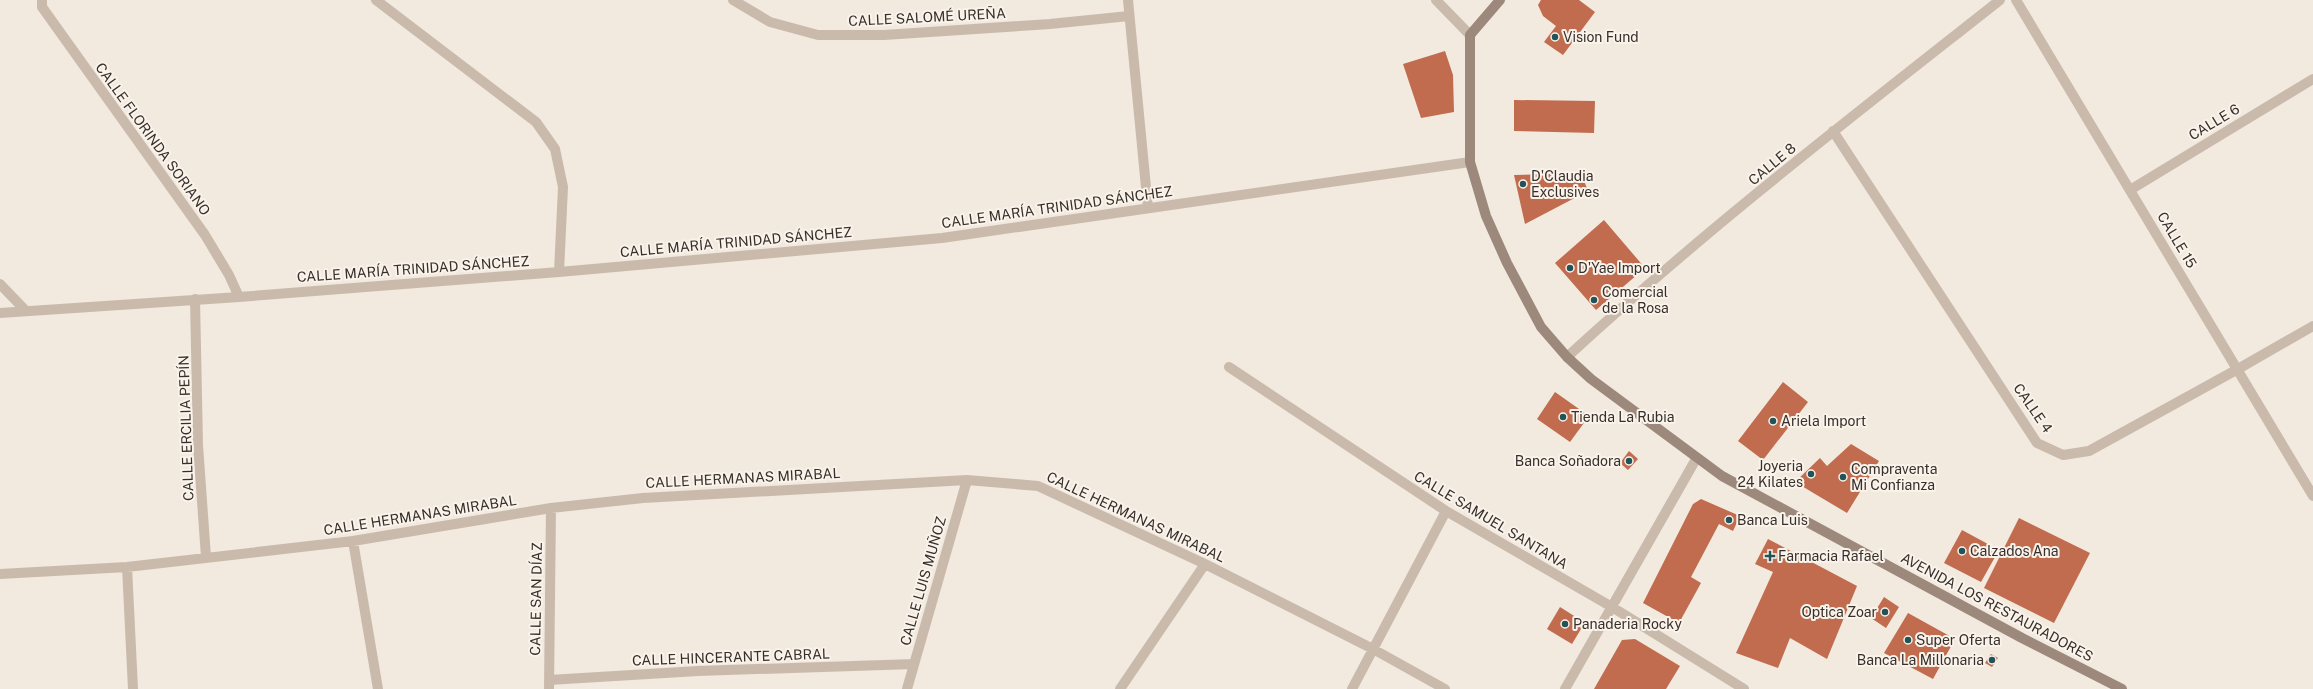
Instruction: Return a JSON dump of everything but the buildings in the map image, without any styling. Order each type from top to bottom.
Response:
[{"type":"street","name":"CALLE FLORINDA SORIANO","points":[[42,0],[42,7],[206,235],[229,275],[239,297]]},
{"type":"street","points":[[376,0],[536,122],[555,149],[563,186],[559,272]]},
{"type":"street","name":"CALLE SALOMÉ UREÑA","points":[[733,0],[770,22],[818,35],[884,35],[1050,24],[1129,16]]},
{"type":"street","points":[[1128,0],[1148,208]]},
{"type":"street","points":[[1436,0],[1470,35],[1500,0]]},
{"type":"street","name":"CALLE 8","points":[[1567,356],[1638,292],[1833,131],[2000,0]]},
{"type":"street","name":"CALLE 15","points":[[2016,0],[2313,496]]},
{"type":"street","name":"AVENIDA LOS RESTAURADORES","points":[[1470,35],[1470,162],[1486,216],[1507,263],[1541,327],[1567,356],[1591,379],[1696,459],[1722,476],[2022,638],[2122,689]]},
{"type":"street","name":"CALLE 6","points":[[2130,190],[2313,79]]},
{"type":"street","name":"CALLE 4","points":[[1833,131],[2037,443],[2063,455],[2089,451],[2313,326]]},
{"type":"street","name":"CALLE MARÍA TRINIDAD SÁNCHEZ","points":[[0,313],[25,310],[239,297],[559,272],[942,238],[1470,162]]},
{"type":"street","points":[[0,284],[25,310]]},
{"type":"street","name":"CALLE ERCILIA PEPÍN","points":[[194,299],[198,445],[206,556]]},
{"type":"street","name":"CALLE SAMUEL SANTANA","points":[[1229,367],[1446,511],[1612,608],[1744,689]]},
{"type":"street","points":[[1565,689],[1696,459]]},
{"type":"street","name":"CALLE HERMANAS MIRABAL","points":[[0,574],[127,567],[206,556],[354,541],[551,508],[643,498],[967,480],[1038,486],[1205,564],[1373,649],[1445,689]]},
{"type":"street","name":"CALLE LUIS MUÑOZ","points":[[907,689],[967,480]]},
{"type":"street","name":"CALLE SAN DÍAZ","points":[[549,685],[551,508]]},
{"type":"street","points":[[1352,689],[1446,511]]},
{"type":"street","points":[[354,541],[378,689]]},
{"type":"street","points":[[1120,689],[1205,564]]},
{"type":"street","points":[[127,567],[133,689]]},
{"type":"street","name":"CALLE HINCERANTE CABRAL","points":[[549,685],[698,671],[914,664]]},
{"type":"place","name":"Vision Fund","points":[[1555,37]]},
{"type":"place","name":"D'Claudia Exclusives","points":[[1523,184]]},
{"type":"place","name":"D'Yae Import","points":[[1570,268]]},
{"type":"place","name":"Comercial de la Rosa","points":[[1594,300]]},
{"type":"place","name":"Tienda La Rubia","points":[[1563,417]]},
{"type":"place","name":"Ariela Import","points":[[1773,421]]},
{"type":"place","name":"Banca Soñadora","points":[[1629,461]]},
{"type":"place","name":"Joyeria 24 Kilates","points":[[1811,474]]},
{"type":"place","name":"Compraventa Mi Confianza","points":[[1843,477]]},
{"type":"place","name":"Banca Luis","points":[[1729,520]]},
{"type":"place","name":"Calzados Ana","points":[[1962,551]]},
{"type":"place","name":"Farmacia Rafael","points":[[1770,556]]},
{"type":"place","name":"Optica Zoar","points":[[1885,612]]},
{"type":"place","name":"Panaderia Rocky","points":[[1565,624]]},
{"type":"place","name":"Super Oferta","points":[[1908,640]]},
{"type":"place","name":"Banca La Millonaria","points":[[1992,660]]}]
